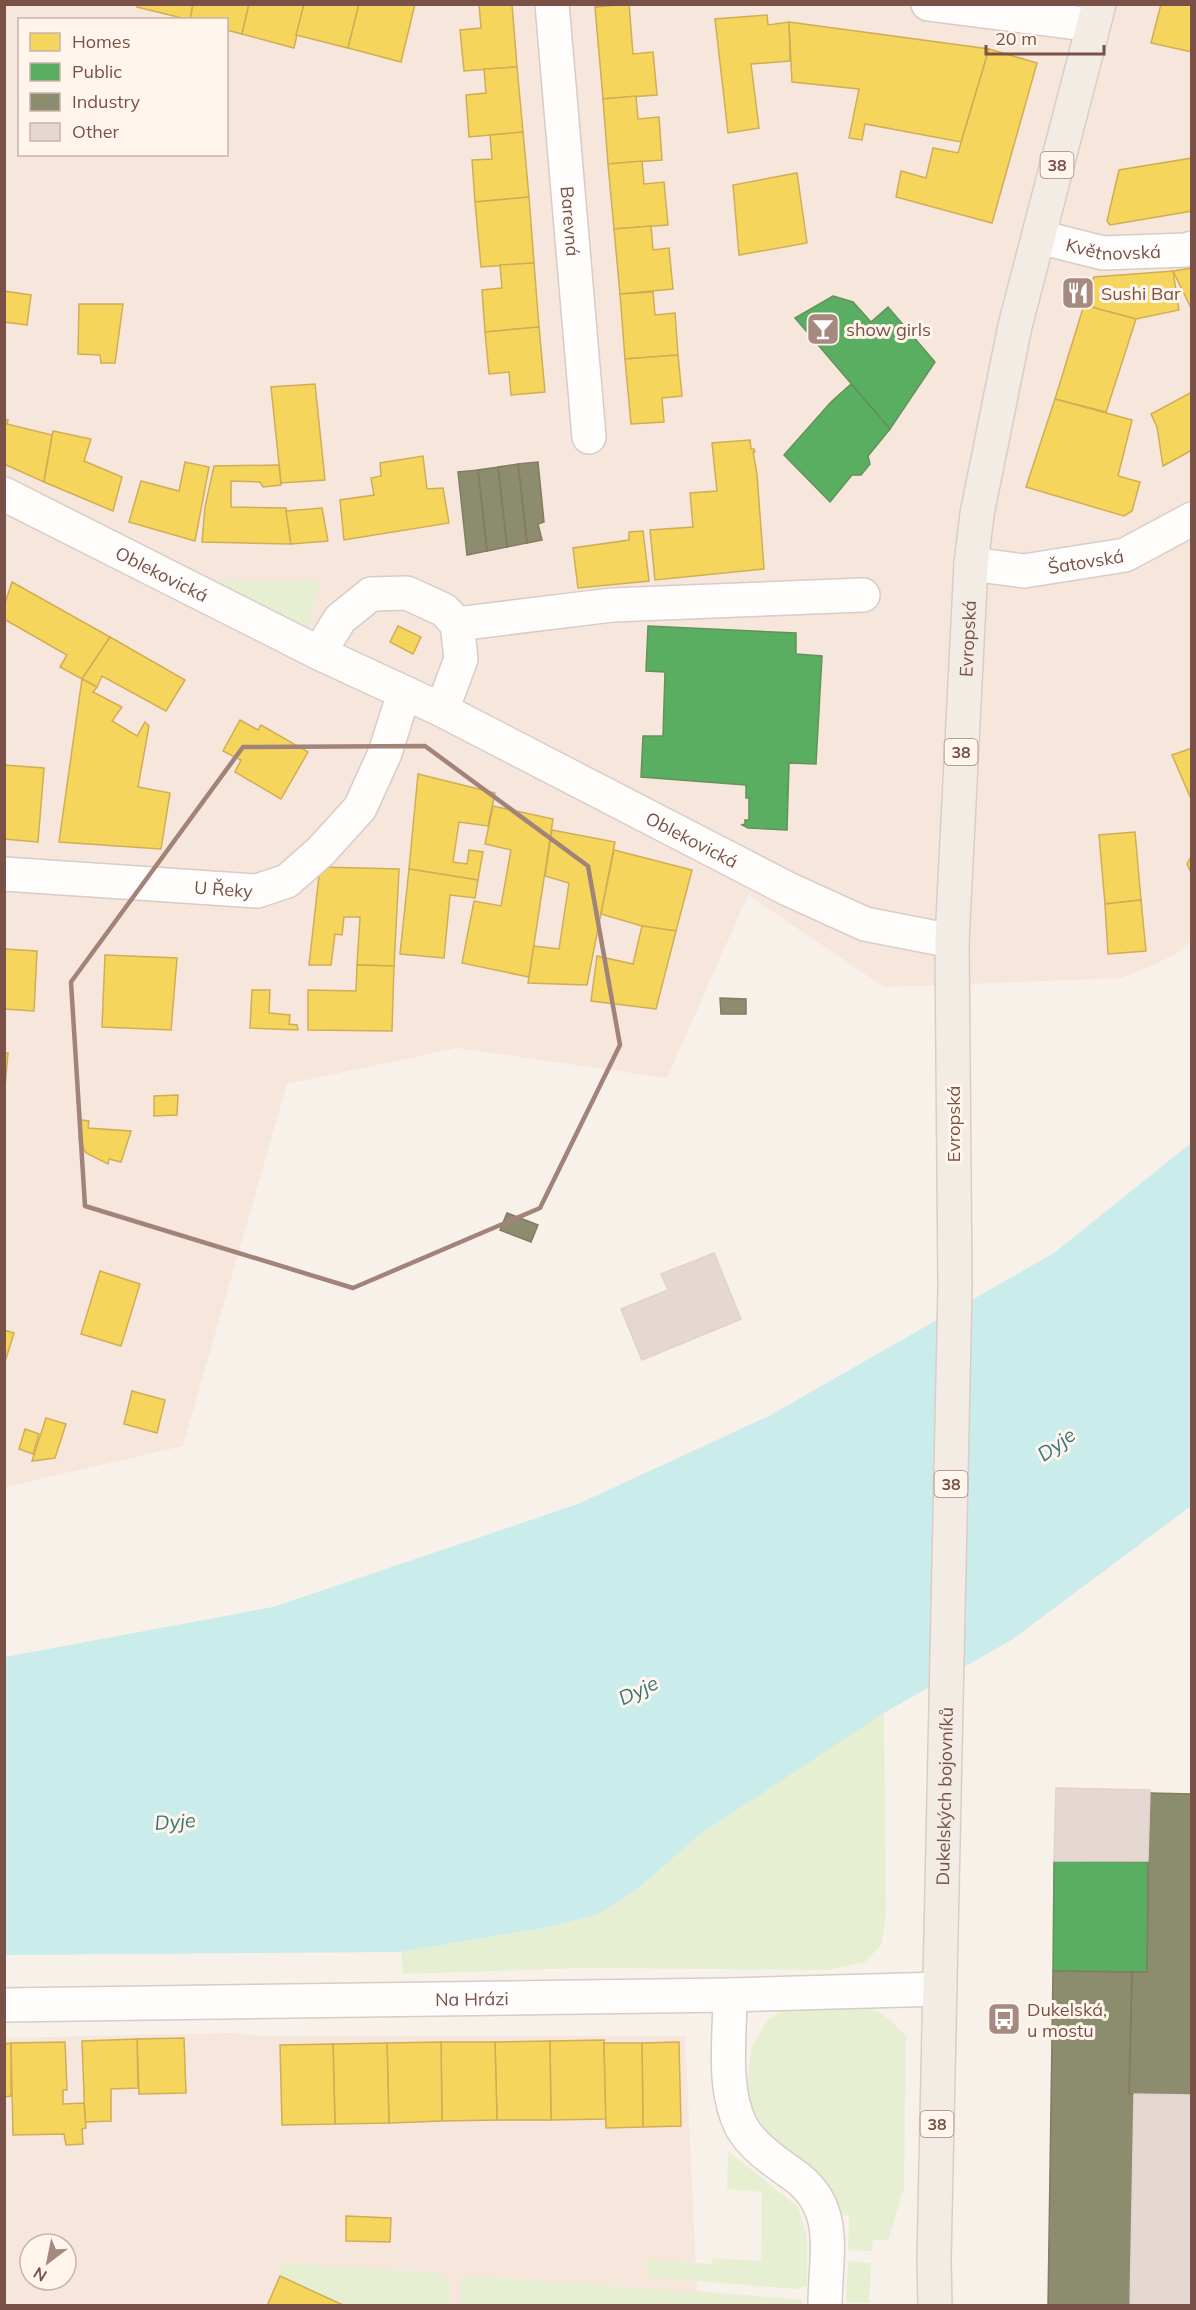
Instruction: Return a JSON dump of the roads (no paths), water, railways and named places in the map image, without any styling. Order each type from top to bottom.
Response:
[{"type":"main road","name":"Evropská","points":[[955,1287],[952,940],[971,564],[977,514],[1015,326],[1096,15]]},
{"type":"main road","name":"Dukelských bojovníků","points":[[935,2306],[934,2260],[955,1287]]},
{"type":"street","name":"Barevná","points":[[552,4],[589,436]]},
{"type":"street","points":[[928,4],[1096,15]]},
{"type":"street","name":"Květnovská","points":[[1039,237],[1103,253],[1191,248]]},
{"type":"street","name":"Oblekovická","points":[[4,494],[319,652],[442,710],[788,889],[865,924],[952,940]]},
{"type":"street","name":"Šatovská","points":[[971,564],[1024,571],[1125,555],[1191,519]]},
{"type":"street","points":[[319,652],[340,620],[372,594],[407,593],[444,610],[457,624],[461,658],[442,710]]},
{"type":"street","points":[[457,624],[612,605],[863,595]]},
{"type":"street","name":"U Řeky","points":[[4,874],[257,891],[286,881],[321,851],[360,808],[385,753],[404,693]]},
{"type":"street","name":"Na Hrázi","points":[[4,2005],[730,1995],[940,1989]]},
{"type":"street","points":[[730,1995],[730,2088],[742,2127],[768,2157],[804,2182],[825,2211],[828,2248],[825,2306]]},
{"type":"water","name":"Dyje","points":[[1191,1143],[1191,1506],[1013,1639],[884,1713],[700,1834],[636,1890],[597,1915],[549,1927],[401,1952],[5,1955],[5,1657],[273,1607],[578,1504],[769,1416],[1054,1253]]},
{"type":"place","name":"Sushi Bar","points":[[1078,293]]},
{"type":"place","name":"show girls","points":[[823,329]]},
{"type":"place","name":"Dukelská, u mostu","points":[[1004,2019]]}]
